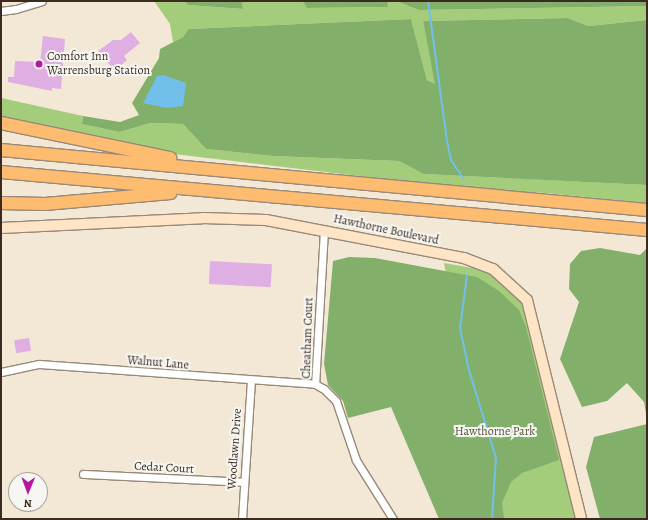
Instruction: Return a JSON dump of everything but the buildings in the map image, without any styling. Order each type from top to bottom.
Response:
[{"type":"highway","points":[[1,123],[109,147],[238,172]]},
{"type":"highway","points":[[1,150],[647,210]]},
{"type":"highway","points":[[1,172],[647,230]]},
{"type":"highway","points":[[1,203],[45,204],[200,189]]},
{"type":"street","points":[[1,11],[16,10],[42,1]]},
{"type":"street","name":"Hawthorne Boulevard","points":[[1,228],[232,218],[280,221],[403,245],[428,253],[464,258],[493,269],[528,300],[581,519]]},
{"type":"street","name":"Cheatham Court","points":[[324,230],[315,384],[324,389],[336,401],[356,460],[393,519]]},
{"type":"street","name":"Walnut Lane","points":[[1,372],[39,364],[315,384]]},
{"type":"street","name":"Woodlawn Drive","points":[[242,519],[250,380]]},
{"type":"street","name":"Cedar Court","points":[[83,474],[244,482]]},
{"type":"green space","points":[[154,1],[184,1],[188,5],[243,9],[242,1],[303,1],[308,8],[387,7],[387,1],[396,1],[419,10],[647,6],[647,20],[588,26],[568,18],[423,21],[436,85],[427,80],[411,19],[188,29],[183,37],[173,42],[170,24]]},
{"type":"green space","points":[[184,1],[242,1],[243,9],[188,5]]},
{"type":"green space","points":[[303,1],[387,1],[388,7],[307,8]]},
{"type":"green space","points":[[396,1],[647,1],[647,6],[419,10]]},
{"type":"green space","points":[[568,18],[588,26],[647,20],[647,185],[424,174],[399,161],[272,156],[206,149],[183,124],[151,123],[119,132],[82,124],[83,116],[120,122],[139,115],[132,103],[159,58],[160,49],[183,37],[188,29],[411,19],[427,80],[435,84],[423,21]]},
{"type":"green space","points":[[1,98],[83,116],[82,124],[119,132],[151,123],[183,124],[206,149],[272,156],[399,161],[425,174],[647,185],[647,203],[545,193],[468,189],[174,154],[1,117]]},
{"type":"green space","points":[[600,248],[640,255],[647,248],[647,419],[644,402],[627,383],[607,401],[582,407],[560,359],[579,302],[569,289],[570,264],[581,251]]},
{"type":"green space","points":[[349,257],[375,258],[477,277],[499,291],[519,310],[526,327],[559,460],[522,473],[511,482],[502,503],[504,519],[439,519],[391,407],[348,418],[343,401],[328,385],[324,364],[333,261]]},
{"type":"green space","name":"Hawthorne Park","points":[[444,263],[490,271],[522,298],[579,519],[464,519],[465,376]]},
{"type":"green space","points":[[647,424],[647,519],[600,519],[586,467],[594,437]]},
{"type":"water","points":[[163,75],[186,83],[183,106],[167,108],[143,103],[157,76]]},
{"type":"waterway","points":[[428,1],[447,141],[451,160],[463,178]]},
{"type":"waterway","points":[[467,275],[460,328],[468,367],[496,458],[492,519]]},
{"type":"place","name":"Comfort Inn Warrensburg Station","points":[[39,64]]}]
